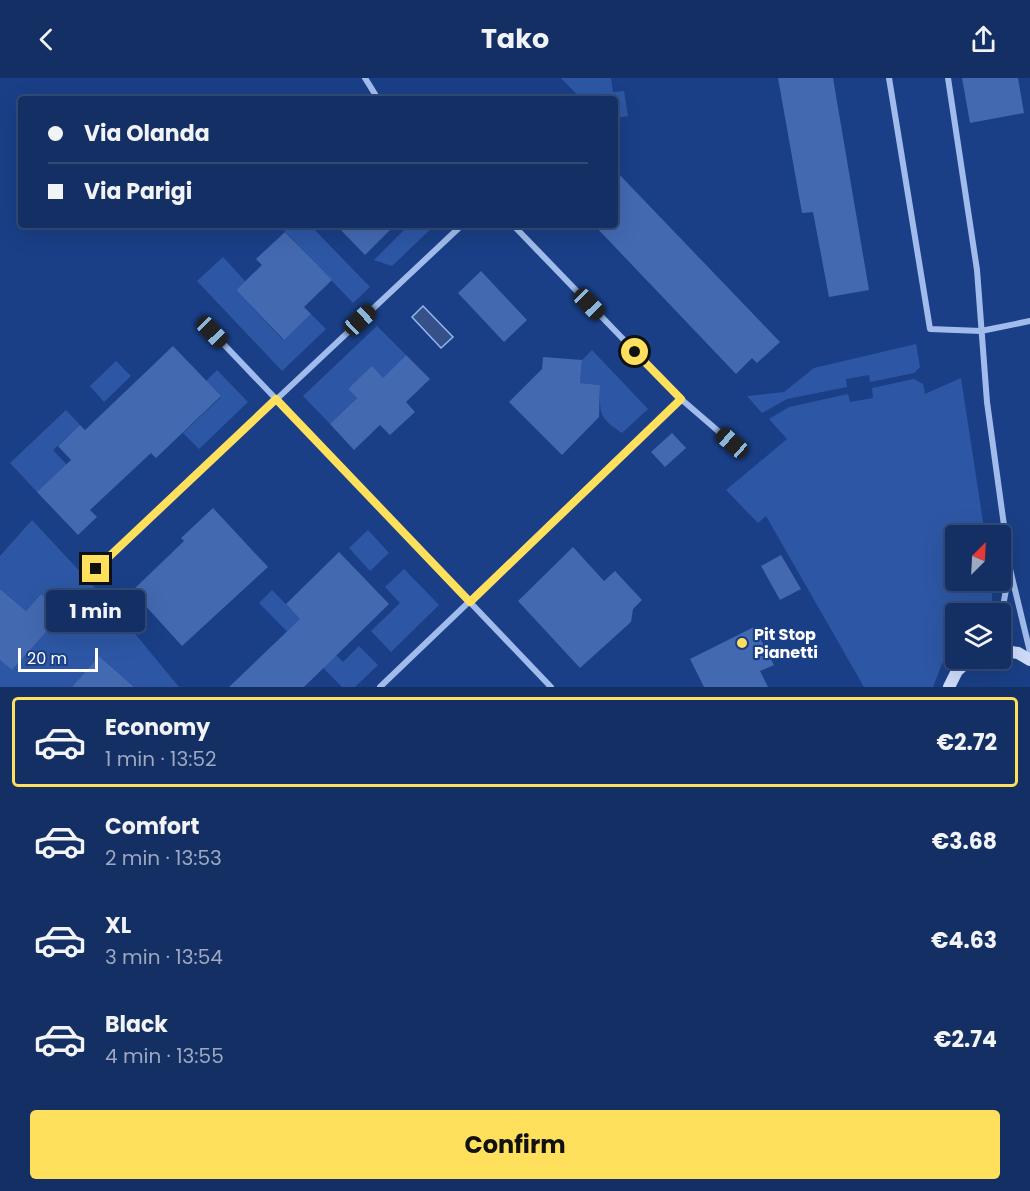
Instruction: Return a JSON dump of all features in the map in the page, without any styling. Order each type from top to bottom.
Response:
[{"type":"main road","points":[[1011,652],[1030,660]]},
{"type":"main road","points":[[949,687],[959,669]]},
{"type":"street","points":[[365,78],[376,96]]},
{"type":"street","points":[[889,78],[930,329],[981,331],[1030,321]]},
{"type":"street","points":[[948,78],[977,270],[987,402],[1004,525]]},
{"type":"street","points":[[96,569],[459,228]]},
{"type":"street","points":[[516,228],[681,399],[732,443]]},
{"type":"street","points":[[212,332],[551,687]]},
{"type":"street","points":[[380,687],[681,399]]},
{"type":"street","points":[[1011,573],[1030,651]]},
{"type":"shaded area","points":[[561,78],[611,78],[613,92],[624,91],[628,116],[618,118],[618,96],[578,96]]},
{"type":"shaded area","points":[[282,228],[313,228],[370,287],[353,303]]},
{"type":"shaded area","points":[[406,228],[432,228],[392,266],[374,260]]},
{"type":"shaded area","points":[[223,257],[245,281],[236,290],[283,340],[311,314],[326,329],[282,371],[197,281]]},
{"type":"shaded area","points":[[423,306],[453,337],[441,348],[412,317]]},
{"type":"shaded area","points":[[377,326],[406,355],[383,378],[348,389],[357,398],[330,424],[303,396]]},
{"type":"shaded area","points":[[916,344],[920,367],[914,373],[870,382],[869,375],[846,379],[847,387],[787,399],[762,413],[747,396],[784,392],[814,368]]},
{"type":"shaded area","points":[[592,350],[648,409],[622,433],[608,423],[602,414],[600,385],[580,383],[582,360]]},
{"type":"shaded area","points":[[116,361],[131,376],[104,402],[90,386]]},
{"type":"shaded area","points":[[217,370],[248,402],[199,449],[183,433],[221,397],[206,381]]},
{"type":"shaded area","points":[[961,378],[983,525],[945,525],[945,591],[992,591],[992,603],[945,603],[945,658],[933,687],[864,687],[766,516],[758,523],[726,490],[787,439],[769,419],[789,407],[848,394],[850,402],[873,398],[872,388],[914,379],[923,384],[925,394]]},
{"type":"shaded area","points":[[66,410],[80,425],[53,450],[67,465],[37,492],[10,463]]},
{"type":"shaded area","points":[[32,520],[113,607],[179,687],[134,687],[99,656],[72,687],[0,687],[0,660],[12,670],[62,613],[41,594],[26,611],[0,589],[0,556]]},
{"type":"shaded area","points":[[368,530],[389,553],[370,571],[349,548]]},
{"type":"shaded area","points":[[404,569],[439,605],[391,652],[371,631],[400,603],[385,587]]},
{"type":"shaded area","points":[[272,590],[343,662],[359,646],[378,665],[355,687],[342,687],[259,603]]},
{"type":"building","points":[[778,78],[833,78],[869,290],[829,297],[813,212],[802,213]]},
{"type":"building","points":[[962,78],[1018,78],[1024,113],[970,123]]},
{"type":"building","points":[[618,173],[780,342],[757,363],[752,358],[736,374],[597,228],[618,228]]},
{"type":"building","points":[[339,228],[392,228],[365,255]]},
{"type":"building","points":[[285,232],[332,280],[304,307],[311,314],[284,340],[236,290],[262,265],[256,259]]},
{"type":"building","points":[[481,271],[527,320],[504,342],[458,293]]},
{"type":"building","points":[[173,346],[221,396],[156,458],[151,453],[90,510],[97,517],[78,535],[37,492],[71,460],[58,446],[80,425],[85,430]]},
{"type":"building","points":[[406,355],[430,379],[406,402],[415,412],[390,435],[380,425],[354,450],[330,424],[357,398],[348,389],[372,366],[383,378]]},
{"type":"building","points":[[543,357],[582,360],[580,383],[600,385],[599,417],[562,455],[509,402],[542,369]]},
{"type":"building","points":[[672,433],[686,448],[665,467],[651,452]]},
{"type":"building","points":[[213,508],[268,567],[182,646],[132,591],[184,541],[181,538]]},
{"type":"building","points":[[573,547],[604,581],[615,571],[642,600],[633,609],[631,622],[580,668],[518,601]]},
{"type":"building","points":[[339,552],[389,604],[304,687],[229,687],[300,619],[286,604]]},
{"type":"building","points":[[781,555],[801,589],[780,600],[761,566]]},
{"type":"building","points":[[0,589],[26,611],[41,594],[63,613],[12,670],[0,660]]},
{"type":"building","name":"Pit Stop Pianetti","points":[[754,627],[774,665],[760,671],[768,687],[704,687],[690,659]]},
{"type":"building","points":[[99,656],[134,687],[72,687]]},
{"type":"place","name":"Pit Stop Pianetti","points":[[742,643]]},
{"type":"route","points":[[96,569],[276,399],[470,602],[681,399],[635,352]]}]
